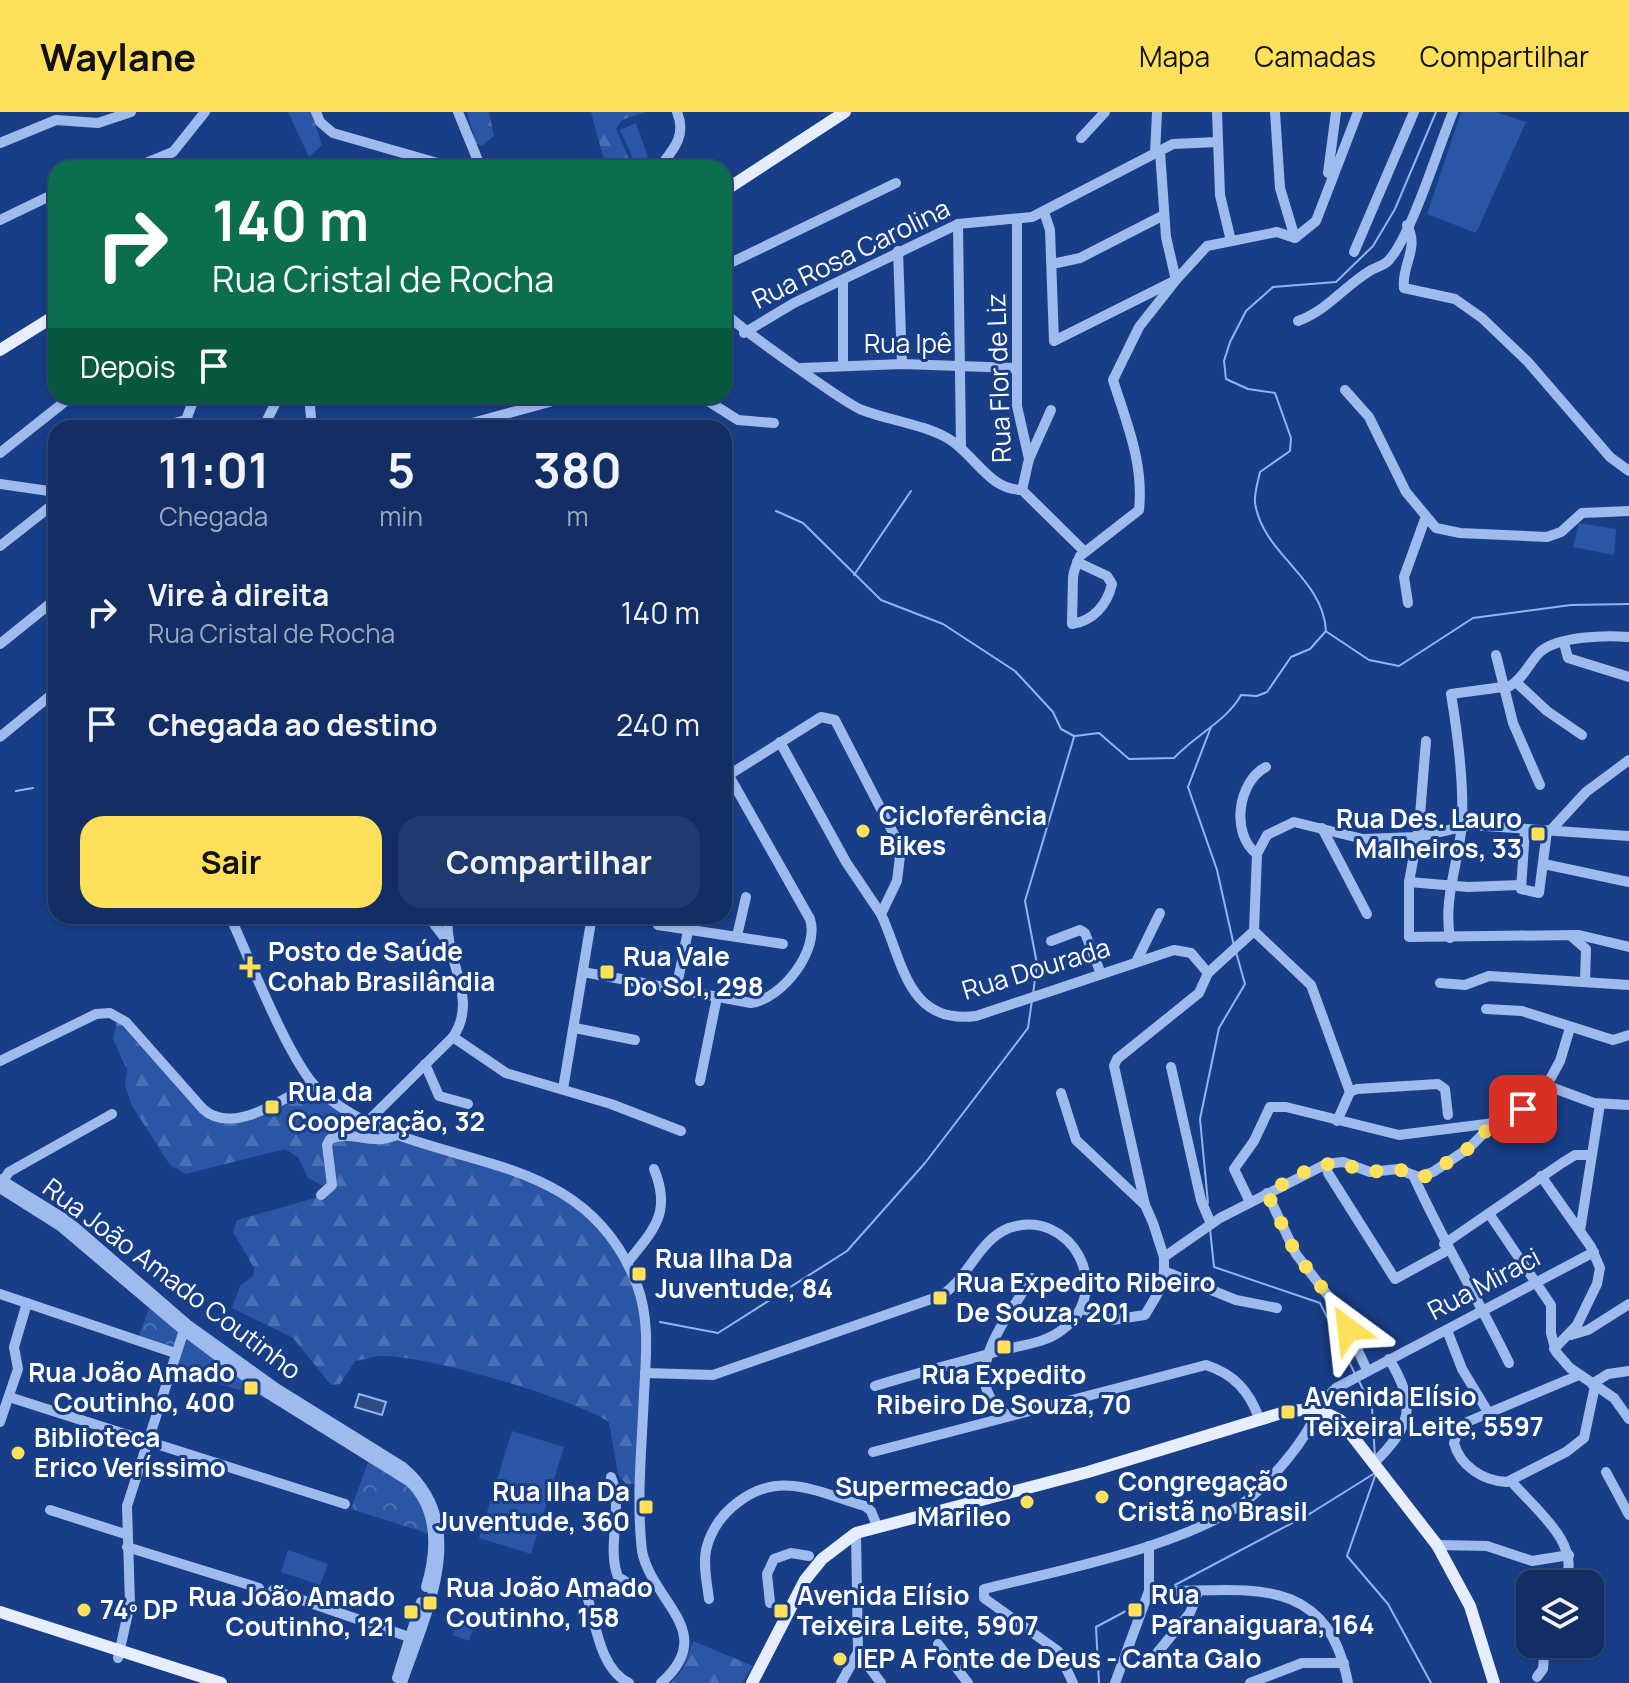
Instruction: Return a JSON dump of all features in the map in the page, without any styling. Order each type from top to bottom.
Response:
[{"type":"main road","points":[[732,186],[845,112]]},
{"type":"main road","points":[[0,350],[48,320]]},
{"type":"main road","points":[[752,1683],[805,1580],[822,1559],[856,1533],[1088,1472],[1259,1418],[1295,1409],[1318,1409],[1340,1420],[1437,1545],[1470,1606],[1494,1683]]},
{"type":"main road","points":[[0,1612],[194,1683]]},
{"type":"main road","points":[[0,1621],[221,1683]]},
{"type":"street","points":[[0,143],[56,120],[93,124],[131,112]]},
{"type":"street","points":[[154,160],[173,152],[205,112]]},
{"type":"street","points":[[316,112],[320,122],[333,133],[427,160]]},
{"type":"street","points":[[458,112],[478,160]]},
{"type":"street","points":[[665,160],[680,138],[681,122],[677,112]]},
{"type":"street","points":[[1081,138],[1105,112]]},
{"type":"street","points":[[1157,112],[1164,215],[1176,280]]},
{"type":"street","points":[[1217,112],[1220,195],[1231,241]]},
{"type":"street","points":[[1275,112],[1280,188],[1295,238]]},
{"type":"street","points":[[1324,193],[1336,112]]},
{"type":"street","points":[[1295,238],[1316,221],[1324,193],[1358,112]]},
{"type":"street","points":[[1354,252],[1414,112]]},
{"type":"street","points":[[1298,321],[1350,289],[1367,272],[1388,262],[1407,225],[1453,112]]},
{"type":"street","name":"Rua Rosa Carolina","points":[[744,333],[794,303],[958,224],[1017,220],[1044,212],[1173,144],[1217,142]]},
{"type":"street","points":[[732,262],[896,183]]},
{"type":"street","points":[[0,220],[48,197]]},
{"type":"street","points":[[1044,212],[1050,230],[1054,341],[1176,280]]},
{"type":"street","points":[[1052,264],[1080,258],[1164,215]]},
{"type":"street","name":"Rua Flor de Liz","points":[[1017,220],[1017,414],[1029,459],[1021,488]]},
{"type":"street","points":[[958,224],[961,447]]},
{"type":"street","points":[[1407,225],[1413,249],[1403,280],[1404,288],[1455,299],[1482,318],[1528,362],[1610,457],[1629,471]]},
{"type":"street","points":[[1077,562],[1107,576],[1112,584],[1108,596],[1090,619],[1072,624],[1073,577],[1077,562],[1084,551],[1139,510],[1141,485],[1136,451],[1113,380],[1139,327],[1207,246],[1277,232],[1295,238]]},
{"type":"street","points":[[898,251],[902,364]]},
{"type":"street","points":[[843,280],[843,366]]},
{"type":"street","points":[[732,320],[744,333],[861,410],[937,433],[961,447],[999,486],[1021,488],[1084,551]]},
{"type":"street","name":"Rua Ipê","points":[[801,368],[902,364],[1016,368]]},
{"type":"street","points":[[1345,390],[1369,417],[1406,492],[1425,519],[1436,528],[1453,533],[1547,537],[1561,532],[1582,513],[1629,511]]},
{"type":"street","points":[[0,453],[62,404]]},
{"type":"street","points":[[483,420],[542,404]]},
{"type":"street","points":[[713,404],[738,420],[774,423]]},
{"type":"street","points":[[1029,459],[1051,410]]},
{"type":"street","points":[[1023,435],[1039,440]]},
{"type":"street","points":[[0,484],[48,491]]},
{"type":"street","points":[[0,546],[48,508]]},
{"type":"street","points":[[1408,603],[1404,577],[1425,519]]},
{"type":"street","points":[[0,644],[48,605]]},
{"type":"street","points":[[1450,938],[1450,885],[1462,826],[1458,734],[1451,694],[1503,688],[1516,682],[1538,654],[1564,643],[1629,637]]},
{"type":"street","points":[[1564,643],[1568,658],[1629,677]]},
{"type":"street","points":[[1496,655],[1519,741],[1540,785]]},
{"type":"street","points":[[1516,682],[1557,719],[1582,735]]},
{"type":"street","points":[[0,737],[48,698]]},
{"type":"street","points":[[732,770],[821,717],[832,718],[841,728],[901,848],[897,881],[881,914]]},
{"type":"street","points":[[1426,741],[1417,837],[1409,882],[1409,937],[1571,936],[1593,937],[1629,947]]},
{"type":"street","name":"Rua Dourada","points":[[780,742],[846,862],[881,914],[913,993],[927,1006],[946,1015],[976,1016],[1137,960],[1181,950],[1196,957],[1208,973]]},
{"type":"street","points":[[1525,830],[1520,885],[1523,891],[1539,893],[1549,831],[1586,792],[1629,760]]},
{"type":"street","points":[[1257,854],[1244,837],[1243,804],[1253,773],[1266,767]]},
{"type":"street","points":[[583,972],[751,1003],[766,999],[803,959],[813,935],[806,910],[732,786]]},
{"type":"street","points":[[1083,1309],[1112,1320],[1145,1315],[1158,1293],[1164,1257],[1145,1205],[1114,1066],[1117,1059],[1199,993],[1208,973],[1254,931],[1257,854],[1267,835],[1294,822],[1363,839],[1417,837],[1462,826],[1629,836]]},
{"type":"street","points":[[1322,828],[1367,914]]},
{"type":"street","points":[[1544,864],[1629,882]]},
{"type":"street","points":[[1409,882],[1520,885]]},
{"type":"street","points":[[737,936],[746,897]]},
{"type":"street","points":[[1137,960],[1160,913]]},
{"type":"street","points":[[234,924],[312,1083],[329,1098],[401,1133],[546,1183],[585,1207],[627,1263],[645,1317],[641,1536],[645,1564],[677,1613],[684,1634],[679,1663],[661,1683]]},
{"type":"street","points":[[434,924],[447,941]]},
{"type":"street","points":[[369,1120],[453,1037],[465,1004],[447,941],[448,924]]},
{"type":"street","points":[[563,1089],[591,924]]},
{"type":"street","points":[[658,925],[783,944]]},
{"type":"street","points":[[1051,941],[1080,930],[1085,933],[1101,974]]},
{"type":"street","points":[[676,990],[688,931]]},
{"type":"street","points":[[1254,931],[1311,985],[1350,1092],[1337,1121]]},
{"type":"street","points":[[1571,936],[1586,949],[1585,981]]},
{"type":"street","points":[[1440,983],[1465,985],[1489,976],[1542,982],[1585,981],[1629,985]]},
{"type":"street","points":[[700,1081],[717,997]]},
{"type":"street","points":[[1486,1009],[1522,1011],[1570,1028],[1624,1037]]},
{"type":"street","points":[[0,1061],[96,1014],[110,1013],[126,1022],[203,1109],[218,1118],[238,1118],[312,1083]]},
{"type":"street","points":[[575,1028],[635,1040]]},
{"type":"street","points":[[1250,1202],[1234,1169],[1270,1107],[1286,1107],[1376,1132],[1409,1136],[1494,1123],[1523,1109],[1548,1086],[1570,1028]]},
{"type":"street","points":[[453,1037],[506,1073],[563,1089],[681,1131]]},
{"type":"street","points":[[425,1064],[439,1096],[468,1104]]},
{"type":"street","points":[[1171,1067],[1201,1200],[1211,1224]]},
{"type":"street","points":[[1350,1092],[1438,1084],[1445,1089],[1448,1115]]},
{"type":"street","points":[[1548,1086],[1600,1104],[1629,1105]]},
{"type":"street","points":[[1061,1093],[1076,1140],[1145,1205]]},
{"type":"street","points":[[1580,1231],[1589,1155],[1600,1104]]},
{"type":"street","points":[[1,1183],[9,1172],[112,1114]]},
{"type":"street","points":[[1164,1257],[1211,1224],[1326,1164],[1343,1162],[1370,1172],[1398,1169],[1423,1177],[1469,1148],[1494,1123]]},
{"type":"street","points":[[321,1195],[332,1185],[327,1145],[330,1139],[343,1135],[383,1142],[401,1133]]},
{"type":"street","points":[[1326,1164],[1328,1173],[1395,1279],[1446,1247],[1541,1176],[1575,1155],[1589,1155]]},
{"type":"street","points":[[627,1263],[656,1224],[663,1205],[654,1169]]},
{"type":"street","points":[[1413,1175],[1446,1247],[1484,1310],[1509,1363]]},
{"type":"street","points":[[1541,1176],[1594,1252],[1600,1268],[1597,1284],[1571,1335]]},
{"type":"street","name":"Rua João Amado Coutinho","points":[[1,1183],[60,1226],[267,1393],[400,1474],[418,1491],[429,1513],[435,1542],[428,1582],[396,1683]]},
{"type":"street","points":[[1267,1193],[1296,1254],[1339,1310],[1367,1370]]},
{"type":"street","points":[[1490,1215],[1551,1305],[1554,1349],[1579,1375],[1614,1398],[1629,1419]]},
{"type":"street","points":[[645,1373],[713,1375],[936,1297],[950,1290],[1000,1233],[1021,1226],[1054,1232],[1076,1250],[1086,1280],[1083,1309],[1059,1333],[875,1386]]},
{"type":"street","name":"Rua Miraci","points":[[1073,1683],[1058,1651],[984,1598],[982,1591],[1149,1546],[1234,1510],[1258,1491],[1295,1450],[1326,1396],[1352,1377],[1594,1252]]},
{"type":"street","points":[[1164,1271],[1236,1300],[1277,1308]]},
{"type":"street","points":[[1007,1415],[987,1397],[983,1375],[986,1356],[1032,1278]]},
{"type":"street","points":[[0,1294],[175,1353]]},
{"type":"street","points":[[0,1422],[18,1366],[15,1342],[27,1303]]},
{"type":"street","points":[[1554,1349],[1571,1335],[1595,1326],[1629,1304]]},
{"type":"street","points":[[120,1655],[130,1604],[125,1534],[127,1506],[185,1327]]},
{"type":"street","name":"Rua João Amado Coutinho","points":[[185,1327],[284,1394],[403,1467],[431,1496],[441,1531],[440,1554],[402,1683]]},
{"type":"street","points":[[1447,1330],[1462,1369],[1488,1412]]},
{"type":"street","points":[[1374,1463],[1389,1448],[1409,1410],[1403,1381],[1389,1359]]},
{"type":"street","points":[[873,1452],[1206,1365],[1229,1374],[1240,1384],[1259,1418]]},
{"type":"street","points":[[1579,1375],[1460,1425],[1455,1433],[1455,1448],[1471,1469],[1497,1481],[1511,1481],[1582,1442],[1594,1385],[1608,1374],[1629,1371]]},
{"type":"street","points":[[9,1397],[345,1504]]},
{"type":"street","points":[[1606,1472],[1629,1515]]},
{"type":"street","points":[[611,1477],[617,1497],[615,1561],[618,1577],[635,1587],[656,1584]]},
{"type":"street","points":[[1511,1481],[1563,1542],[1569,1555],[1570,1570]]},
{"type":"street","points":[[709,1599],[705,1562],[710,1537],[726,1512],[752,1494],[781,1485],[802,1487],[865,1506],[877,1526]]},
{"type":"street","points":[[50,1510],[125,1534]]},
{"type":"street","points":[[841,1683],[858,1652],[856,1533]]},
{"type":"street","points":[[1437,1545],[1487,1546],[1532,1561],[1569,1555]]},
{"type":"street","points":[[1115,1683],[1149,1591],[1149,1546]]},
{"type":"street","points":[[127,1547],[259,1588]]},
{"type":"street","points":[[770,1603],[767,1574],[774,1559],[791,1553],[809,1556]]},
{"type":"street","points":[[273,1590],[409,1637]]},
{"type":"street","points":[[1149,1591],[1266,1592],[1294,1599],[1308,1606],[1335,1636],[1348,1683]]},
{"type":"street","points":[[1157,1653],[1190,1613],[1198,1592]]},
{"type":"street","points":[[587,1596],[608,1664],[616,1676],[629,1683]]},
{"type":"street","points":[[938,1644],[968,1683]]},
{"type":"street","points":[[858,1652],[881,1683]]},
{"type":"street","points":[[1537,1677],[1543,1669],[1544,1658]]},
{"type":"street","points":[[1250,1683],[1302,1663],[1344,1663]]},
{"type":"green space","points":[[288,112],[311,112],[322,145],[309,157]]},
{"type":"green space","points":[[467,112],[489,112],[494,136],[482,146],[476,143]]},
{"type":"green space","points":[[591,112],[646,112],[622,120],[616,129],[630,160],[604,160]]},
{"type":"green space","points":[[1461,112],[1495,112],[1526,122],[1476,233],[1427,214]]},
{"type":"green space","points":[[636,123],[648,157],[634,160],[620,130]]},
{"type":"green space","points":[[1579,523],[1616,529],[1614,555],[1573,547]]},
{"type":"green space","points":[[117,1021],[206,1117],[219,1121],[246,1120],[309,1091],[350,1118],[389,1136],[327,1137],[327,1188],[308,1178],[298,1157],[285,1149],[186,1174],[170,1165],[132,1106],[125,1085],[127,1069],[113,1039]]},
{"type":"green space","points":[[401,1136],[492,1165],[545,1186],[577,1207],[618,1253],[635,1289],[642,1329],[643,1373],[637,1484],[626,1484],[618,1474],[609,1422],[590,1412],[497,1379],[401,1357],[380,1356],[355,1361],[340,1384],[331,1385],[293,1338],[232,1308],[240,1286],[253,1276],[254,1268],[233,1232],[237,1220],[329,1194],[336,1183],[330,1150],[336,1139]]},
{"type":"green space","points":[[152,1300],[185,1325],[175,1353],[138,1339]]},
{"type":"green space","points":[[185,1325],[279,1402],[170,1369]]},
{"type":"green space","points":[[512,1431],[564,1447],[531,1554],[479,1538]]},
{"type":"green space","points":[[371,1454],[409,1478],[436,1536],[351,1509]]},
{"type":"green space","points":[[288,1550],[328,1564],[320,1585],[281,1572]]},
{"type":"green space","points":[[461,1610],[478,1616],[469,1641],[453,1635]]},
{"type":"green space","points":[[693,1641],[753,1666],[742,1683],[671,1683],[683,1668]]},
{"type":"shaded area","points":[[359,1394],[386,1402],[382,1415],[355,1407]]},
{"type":"waterway","points":[[1075,736],[1099,733],[1129,759],[1174,758],[1228,713],[1241,695],[1257,696],[1267,692],[1291,657],[1310,649],[1326,631],[1315,596],[1269,537],[1255,503],[1260,472],[1290,451],[1291,438],[1275,393],[1248,389],[1226,379],[1224,361],[1246,311],[1273,287],[1336,282],[1373,246],[1395,209],[1436,112]]},
{"type":"waterway","points":[[854,575],[911,491]]},
{"type":"waterway","points":[[776,511],[803,523],[881,600],[943,624],[1015,671],[1053,712],[1061,729],[1074,736]]},
{"type":"waterway","points":[[1327,632],[1369,660],[1399,666],[1473,618],[1571,605],[1629,604]]},
{"type":"waterway","points":[[1211,727],[1188,787],[1217,870],[1234,946]]},
{"type":"waterway","points":[[1033,994],[1037,964],[1025,901],[1074,737]]},
{"type":"waterway","points":[[16,791],[33,788]]},
{"type":"waterway","points":[[1208,1203],[1200,1119],[1219,1028],[1245,984],[1236,952]]},
{"type":"waterway","points":[[660,1322],[718,1333],[847,1251],[925,1163],[1028,1028],[1032,1000]]},
{"type":"waterway","points":[[1210,1229],[1214,1267],[1320,1303],[1355,1374]]},
{"type":"waterway","points":[[1358,1379],[1372,1408],[1375,1458]]},
{"type":"waterway","points":[[1175,1585],[1311,1513],[1375,1473]]},
{"type":"waterway","points":[[1375,1476],[1347,1556],[1388,1604],[1431,1683]]},
{"type":"waterway","points":[[1099,1683],[1096,1627],[1141,1603]]},
{"type":"place","name":"Cicloferência Bikes","points":[[863,831]]},
{"type":"place","name":"Rua Des. Lauro Malheiros, 33","points":[[1538,834]]},
{"type":"place","name":"Posto de Saúde Cohab Brasilândia","points":[[250,967]]},
{"type":"place","name":"Rua Vale Do Sol, 298","points":[[607,972]]},
{"type":"place","name":"Rua da Cooperação, 32","points":[[272,1107]]},
{"type":"place","name":"Rua Ilha Da Juventude, 84","points":[[639,1274]]},
{"type":"place","name":"Rua Expedito Ribeiro De Souza, 201","points":[[940,1298]]},
{"type":"place","name":"Rua Expedito Ribeiro De Souza, 70","points":[[1004,1347]]},
{"type":"place","name":"Rua João Amado Coutinho, 400","points":[[251,1388]]},
{"type":"place","name":"Avenida Elísio Teixeira Leite, 5597","points":[[1288,1412]]},
{"type":"place","name":"Biblioteca Erico Veríssimo","points":[[18,1453]]},
{"type":"place","name":"Congregação Cristã no Brasil","points":[[1102,1497]]},
{"type":"place","name":"Supermecado Marileo","points":[[1027,1502]]},
{"type":"place","name":"Rua Ilha Da Juventude, 360","points":[[646,1507]]},
{"type":"place","name":"Rua João Amado Coutinho, 158","points":[[430,1603]]},
{"type":"place","name":"74º DP","points":[[84,1610]]},
{"type":"place","name":"Rua Paranaiguara, 164","points":[[1135,1610]]},
{"type":"place","name":"Avenida Elísio Teixeira Leite, 5907","points":[[781,1611]]},
{"type":"place","name":"Rua João Amado Coutinho, 121","points":[[411,1612]]},
{"type":"place","name":"IEP A Fonte de Deus - Canta Galo","points":[[840,1659]]},
{"type":"route","points":[[1348,1329],[1339,1310],[1296,1254],[1267,1193],[1308,1170],[1335,1162],[1370,1172],[1398,1169],[1418,1177],[1427,1176],[1454,1160],[1494,1123],[1523,1109]]}]
